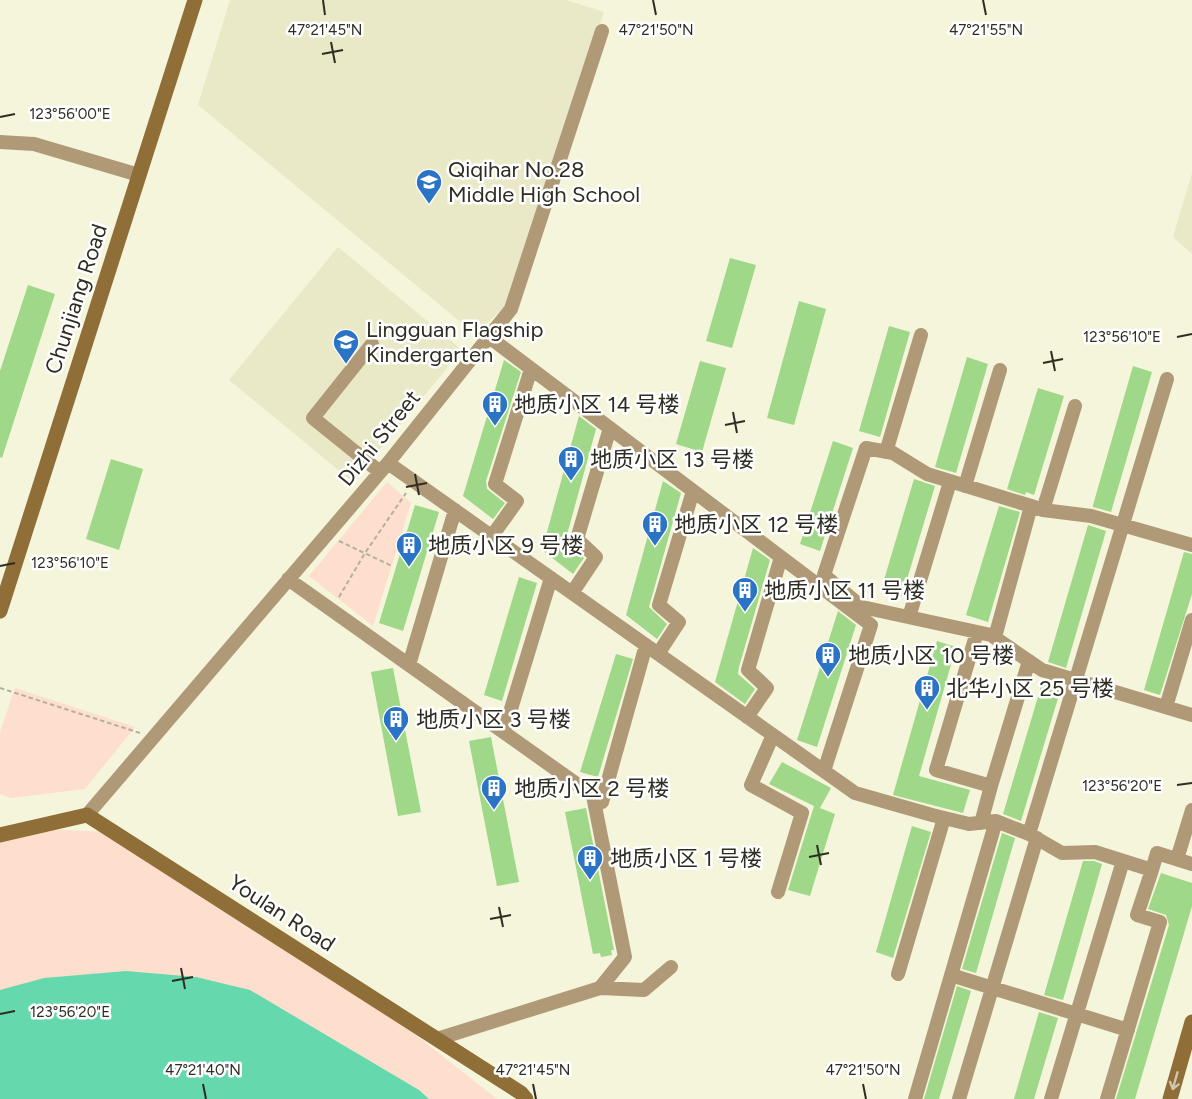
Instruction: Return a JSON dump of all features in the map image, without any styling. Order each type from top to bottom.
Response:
[{"type":"main road","name":"Chunjiang Road","points":[[0,611],[195,0]]},
{"type":"main road","points":[[0,835],[87,815]]},
{"type":"main road","name":"Youlan Road","points":[[87,815],[521,1093],[526,1099]]},
{"type":"main road","points":[[1170,1099],[1192,1022]]},
{"type":"street","name":"Dizhi Street","points":[[87,815],[384,467],[511,309],[602,31]]},
{"type":"street","points":[[0,142],[34,144],[139,175]]},
{"type":"street","points":[[886,452],[921,335]]},
{"type":"street","points":[[489,337],[871,625],[824,771]]},
{"type":"street","points":[[372,344],[313,418],[384,467],[414,481],[855,793],[969,824],[996,821],[1033,836],[1062,853],[1095,852],[1152,870]]},
{"type":"street","points":[[492,536],[517,501],[495,484],[531,369]]},
{"type":"street","points":[[965,486],[1000,370]]},
{"type":"street","points":[[959,1099],[992,988],[1075,680],[1167,379]]},
{"type":"street","points":[[995,637],[1037,508],[1075,406]]},
{"type":"street","points":[[572,593],[596,557],[577,539],[610,428]]},
{"type":"street","points":[[1192,545],[1091,516],[1037,508],[927,474],[893,453],[866,448],[824,575],[862,607],[995,637],[1042,670],[1192,715]]},
{"type":"street","points":[[909,616],[950,482]]},
{"type":"street","points":[[658,654],[680,622],[658,605],[693,491]]},
{"type":"street","points":[[409,665],[455,510]]},
{"type":"street","points":[[747,717],[767,687],[748,670],[781,557]]},
{"type":"street","points":[[504,732],[551,578]]},
{"type":"street","points":[[288,579],[602,802],[646,645]]},
{"type":"street","points":[[1166,707],[1192,620]]},
{"type":"street","points":[[977,632],[936,770],[992,786]]},
{"type":"street","points":[[981,823],[1029,661]]},
{"type":"street","points":[[773,735],[751,785],[802,813],[778,892]]},
{"type":"street","points":[[594,796],[625,957],[600,988]]},
{"type":"street","points":[[1177,859],[1192,810]]},
{"type":"street","points":[[898,974],[944,818]]},
{"type":"street","points":[[915,1099],[996,821]]},
{"type":"street","points":[[1107,1099],[1160,922],[1137,915],[1157,852],[1192,864]]},
{"type":"street","points":[[1051,1099],[1123,861]]},
{"type":"street","points":[[437,1039],[600,988],[644,990],[671,967]]},
{"type":"street","points":[[951,975],[1128,1030]]},
{"type":"path","points":[[331,610],[365,553],[414,481]]},
{"type":"path","points":[[326,535],[392,566]]},
{"type":"path","points":[[0,688],[153,737]]},
{"type":"shaded area","name":"Qiqihar No.28 Middle High School","points":[[230,0],[566,0],[604,12],[508,304],[475,334],[198,105]]},
{"type":"shaded area","points":[[1192,173],[1192,254],[1173,237]]},
{"type":"shaded area","name":"Lingguan Flagship Kindergarten","points":[[338,247],[462,350],[353,482],[229,380]]},
{"type":"shaded area","points":[[387,482],[411,503],[373,626],[309,576]]},
{"type":"shaded area","points":[[15,688],[135,727],[85,789],[11,798],[0,794],[0,732]]},
{"type":"shaded area","points":[[40,829],[113,832],[349,982],[497,1099],[0,1099],[0,840]]},
{"type":"shaded area","points":[[126,971],[196,977],[250,990],[419,1090],[429,1099],[0,1099],[0,990],[44,978]]},
{"type":"building","points":[[730,258],[756,265],[732,348],[706,341]]},
{"type":"building","points":[[28,285],[55,294],[2,458],[0,457],[0,371]]},
{"type":"building","points":[[799,301],[826,309],[794,425],[767,418]]},
{"type":"building","points":[[889,326],[910,332],[880,437],[859,431]]},
{"type":"building","points":[[967,357],[988,364],[956,473],[935,467]]},
{"type":"building","name":"地质小区 14 号楼","points":[[504,360],[521,372],[486,481],[487,489],[505,503],[493,519],[463,496]]},
{"type":"building","points":[[700,361],[726,368],[702,452],[676,444]]},
{"type":"building","points":[[1133,366],[1152,372],[1111,512],[1093,507],[1093,505]]},
{"type":"building","points":[[1038,388],[1064,396],[1034,495],[1026,492],[1025,495],[1007,489]]},
{"type":"building","name":"地质小区 13 号楼","points":[[579,416],[596,429],[565,542],[584,558],[573,574],[542,550]]},
{"type":"building","points":[[833,441],[853,448],[820,551],[800,544]]},
{"type":"building","points":[[111,459],[143,469],[119,550],[86,539]]},
{"type":"building","points":[[914,479],[935,486],[902,596],[881,590]]},
{"type":"building","name":"地质小区 12 号楼","points":[[663,481],[681,493],[649,607],[667,624],[657,639],[626,615]]},
{"type":"building","name":"地质小区 9 号楼","points":[[415,505],[439,512],[403,631],[379,623]]},
{"type":"building","points":[[999,506],[1020,512],[988,622],[966,615]]},
{"type":"building","points":[[1088,525],[1106,531],[1066,668],[1048,662]]},
{"type":"building","name":"地质小区 11 号楼","points":[[753,548],[770,560],[739,667],[738,674],[755,689],[745,704],[715,682]]},
{"type":"building","points":[[1184,552],[1192,554],[1192,594],[1160,695],[1144,690]]},
{"type":"building","points":[[519,577],[537,583],[502,701],[484,695]]},
{"type":"building","name":"地质小区 10 号楼","points":[[838,611],[856,625],[817,747],[797,740]]},
{"type":"building","name":"北华小区 25 号楼","points":[[937,641],[956,647],[919,776],[970,790],[963,813],[893,795]]},
{"type":"building","points":[[616,654],[633,659],[598,777],[580,772]]},
{"type":"building","name":"地质小区 3 号楼","points":[[393,668],[421,812],[398,816],[371,672]]},
{"type":"building","points":[[1043,680],[1062,685],[1021,821],[1003,814]]},
{"type":"building","name":"地质小区 2 号楼","points":[[491,737],[519,882],[497,886],[469,741]]},
{"type":"building","points":[[782,762],[831,788],[820,808],[835,814],[810,896],[788,890],[814,806],[769,784]]},
{"type":"building","name":"地质小区 1 号楼","points":[[586,808],[614,950],[611,950],[612,955],[601,957],[600,953],[593,954],[565,812]]},
{"type":"building","points":[[912,826],[931,832],[893,958],[876,952]]},
{"type":"building","points":[[1002,833],[1015,838],[976,973],[962,969]]},
{"type":"building","points":[[1083,861],[1102,864],[1063,1000],[1044,995]]},
{"type":"building","points":[[1161,873],[1192,883],[1192,906],[1135,1099],[1116,1099],[1169,925],[1166,915],[1148,909]]},
{"type":"building","points":[[957,986],[971,991],[939,1099],[924,1099]]},
{"type":"building","points":[[1039,1012],[1058,1018],[1034,1099],[1014,1099]]},
{"type":"place","name":"Qiqihar No.28 Middle High School","points":[[429,205]]},
{"type":"place","name":"Lingguan Flagship Kindergarten","points":[[346,365]]},
{"type":"place","name":"地质小区 14 号楼","points":[[495,427]]},
{"type":"place","name":"地质小区 13 号楼","points":[[571,482]]},
{"type":"place","name":"地质小区 12 号楼","points":[[655,547]]},
{"type":"place","name":"地质小区 9 号楼","points":[[409,568]]},
{"type":"place","name":"地质小区 11 号楼","points":[[745,613]]},
{"type":"place","name":"地质小区 10 号楼","points":[[828,678]]},
{"type":"place","name":"北华小区 25 号楼","points":[[927,711]]},
{"type":"place","name":"地质小区 3 号楼","points":[[396,742]]},
{"type":"place","name":"地质小区 2 号楼","points":[[494,811]]},
{"type":"place","name":"地质小区 1 号楼","points":[[590,881]]}]
